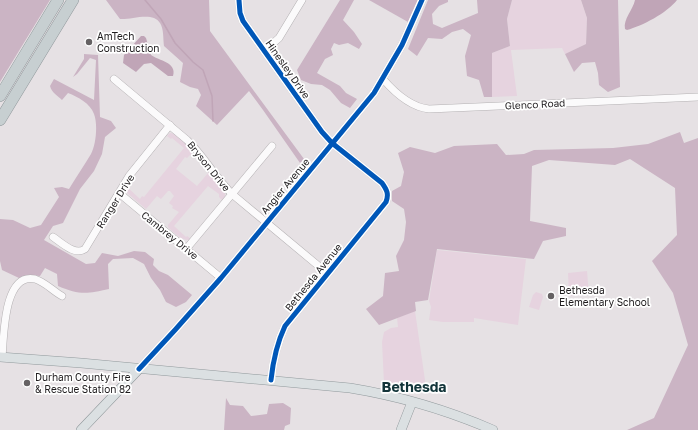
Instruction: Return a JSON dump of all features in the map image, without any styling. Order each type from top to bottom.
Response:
[{"type":"highway","points":[[0,96],[58,0]]},
{"type":"highway","points":[[0,120],[73,0]]},
{"type":"main road","points":[[1,357],[350,388],[384,394],[412,402],[455,415],[493,430]]},
{"type":"main road","name":"Angier Avenue","points":[[81,430],[139,369]]},
{"type":"main road","points":[[401,430],[412,402]]},
{"type":"street","name":"Hinesley Drive","points":[[239,0],[240,12],[243,21],[322,132],[332,143],[382,184],[388,195]]},
{"type":"street","points":[[264,51],[279,38],[302,0]]},
{"type":"street","name":"Angier Avenue","points":[[139,369],[221,278],[365,104],[383,79],[402,45],[422,0]]},
{"type":"street","name":"Bryson Drive","points":[[114,79],[198,150],[221,184],[232,194],[328,273]]},
{"type":"street","name":"Glenco Road","points":[[383,79],[407,101],[429,109],[698,97]]},
{"type":"street","name":"Ranger Drive","points":[[53,237],[75,251],[83,250],[130,176],[170,125]]},
{"type":"street","points":[[187,248],[272,146]]},
{"type":"street","name":"Cambrey Drive","points":[[119,193],[187,248],[221,278]]},
{"type":"street","name":"Bethesda Avenue","points":[[271,380],[274,357],[281,334],[290,320],[386,202],[388,195]]},
{"type":"street","points":[[1,357],[8,304],[15,287],[20,282],[29,278],[39,280],[62,296]]},
{"type":"shaded area","points":[[0,0],[50,0],[0,82]]},
{"type":"shaded area","points":[[106,0],[209,0],[210,31],[304,159],[300,163],[249,91],[217,125],[196,106],[201,95],[198,89],[180,82],[183,63],[164,46],[163,31],[157,19],[152,17],[142,17],[120,19]]},
{"type":"shaded area","points":[[340,0],[354,0],[343,20],[362,44],[359,49],[348,43],[339,45],[334,43],[331,49],[333,55],[325,59],[317,73],[340,86],[346,93],[357,99],[350,108],[341,103],[330,90],[322,85],[311,84],[301,80],[297,70]]},
{"type":"shaded area","points":[[369,0],[418,0],[408,22]]},
{"type":"shaded area","points":[[428,0],[448,0],[448,2],[439,6],[432,14],[433,24],[442,28],[478,13],[477,0],[512,0],[507,19],[510,46],[492,53],[492,97],[484,97],[479,80],[467,76],[465,56],[471,35],[463,29],[452,32],[442,39],[428,38],[417,56],[408,49]]},
{"type":"shaded area","points":[[512,0],[581,0],[587,18],[586,44],[565,54],[562,48],[511,50],[517,96],[492,97],[492,53],[510,46],[507,19]]},
{"type":"shaded area","points":[[581,0],[618,0],[620,87],[608,92],[599,85],[595,62],[582,63],[574,72],[565,54],[586,44],[587,18]]},
{"type":"shaded area","points":[[635,0],[677,0],[667,10],[654,18],[627,30],[625,29],[625,22]]},
{"type":"shaded area","points":[[141,36],[146,38],[151,55],[170,65],[174,71],[173,76],[168,76],[151,63],[144,64],[136,72],[123,63],[124,55]]},
{"type":"shaded area","points":[[84,54],[98,55],[100,117],[111,121],[116,128],[105,137],[102,154],[94,171],[80,189],[63,223],[53,226],[44,240],[86,264],[95,263],[102,253],[118,256],[134,251],[145,252],[154,259],[153,265],[159,271],[168,275],[192,295],[186,302],[176,307],[166,302],[144,264],[133,258],[113,259],[108,264],[109,289],[89,293],[72,291],[58,286],[57,274],[45,268],[40,276],[27,275],[19,278],[2,270],[0,261],[0,219],[13,220],[30,228],[41,225],[59,197],[54,188],[62,187],[69,189],[93,150],[96,129],[94,114],[90,107],[76,96],[68,93],[62,100],[53,92],[50,86],[54,79],[94,100],[96,60],[90,58],[73,77],[84,59]]},
{"type":"shaded area","points":[[680,132],[684,143],[698,138],[698,430],[627,430],[654,418],[688,345],[673,293],[652,261],[677,235],[675,188],[630,159],[615,165],[549,160],[532,166],[530,221],[566,228],[566,236],[543,241],[534,259],[437,249],[428,300],[415,302],[416,311],[379,325],[366,309],[383,296],[385,273],[399,271],[396,256],[404,240],[406,222],[404,209],[392,201],[392,191],[401,186],[404,172],[398,153],[410,147],[435,153],[454,146],[497,144],[506,155],[524,154],[534,150],[613,148],[648,144]]},
{"type":"shaded area","points":[[170,133],[175,134],[194,151],[187,158],[185,157],[176,169],[197,186],[209,172],[225,193],[225,197],[222,200],[219,197],[219,194],[208,186],[174,226],[186,237],[187,236],[191,239],[190,240],[181,238],[168,227],[179,212],[172,208],[173,206],[169,203],[174,196],[170,191],[168,191],[161,199],[157,196],[146,209],[126,192],[127,187],[140,199],[142,196],[144,197],[184,148],[172,138],[171,139],[167,136]]},
{"type":"shaded area","points":[[437,250],[526,259],[518,325],[474,318],[474,322],[443,322],[429,320],[431,307],[429,301]]},
{"type":"shaded area","points":[[587,271],[589,295],[569,296],[568,273]]},
{"type":"shaded area","points":[[536,292],[542,294],[543,297],[539,310],[529,307],[533,295]]},
{"type":"shaded area","points":[[415,311],[427,394],[384,383],[382,342],[384,332],[391,328],[398,327],[397,318]]},
{"type":"shaded area","points":[[226,398],[230,405],[243,406],[251,416],[267,414],[269,404],[283,403],[291,408],[290,424],[285,426],[284,430],[224,430]]},
{"type":"waterway","points":[[145,0],[161,19],[175,43],[203,70],[212,96],[213,121]]},
{"type":"cycle path","points":[[239,0],[240,13],[243,21],[322,132],[332,143],[382,183],[387,194],[386,202],[285,326],[276,352],[271,380]]},
{"type":"cycle path","points":[[139,369],[221,278],[374,93],[402,45],[422,0]]},
{"type":"place","name":"AmTech Construction","points":[[89,42]]},
{"type":"place","name":"Bethesda Elementary School","points":[[551,296]]},
{"type":"place","name":"Durham County Fire & Rescue Station 82","points":[[27,383]]},
{"type":"district","name":"Bethesda","points":[[414,386]]}]
